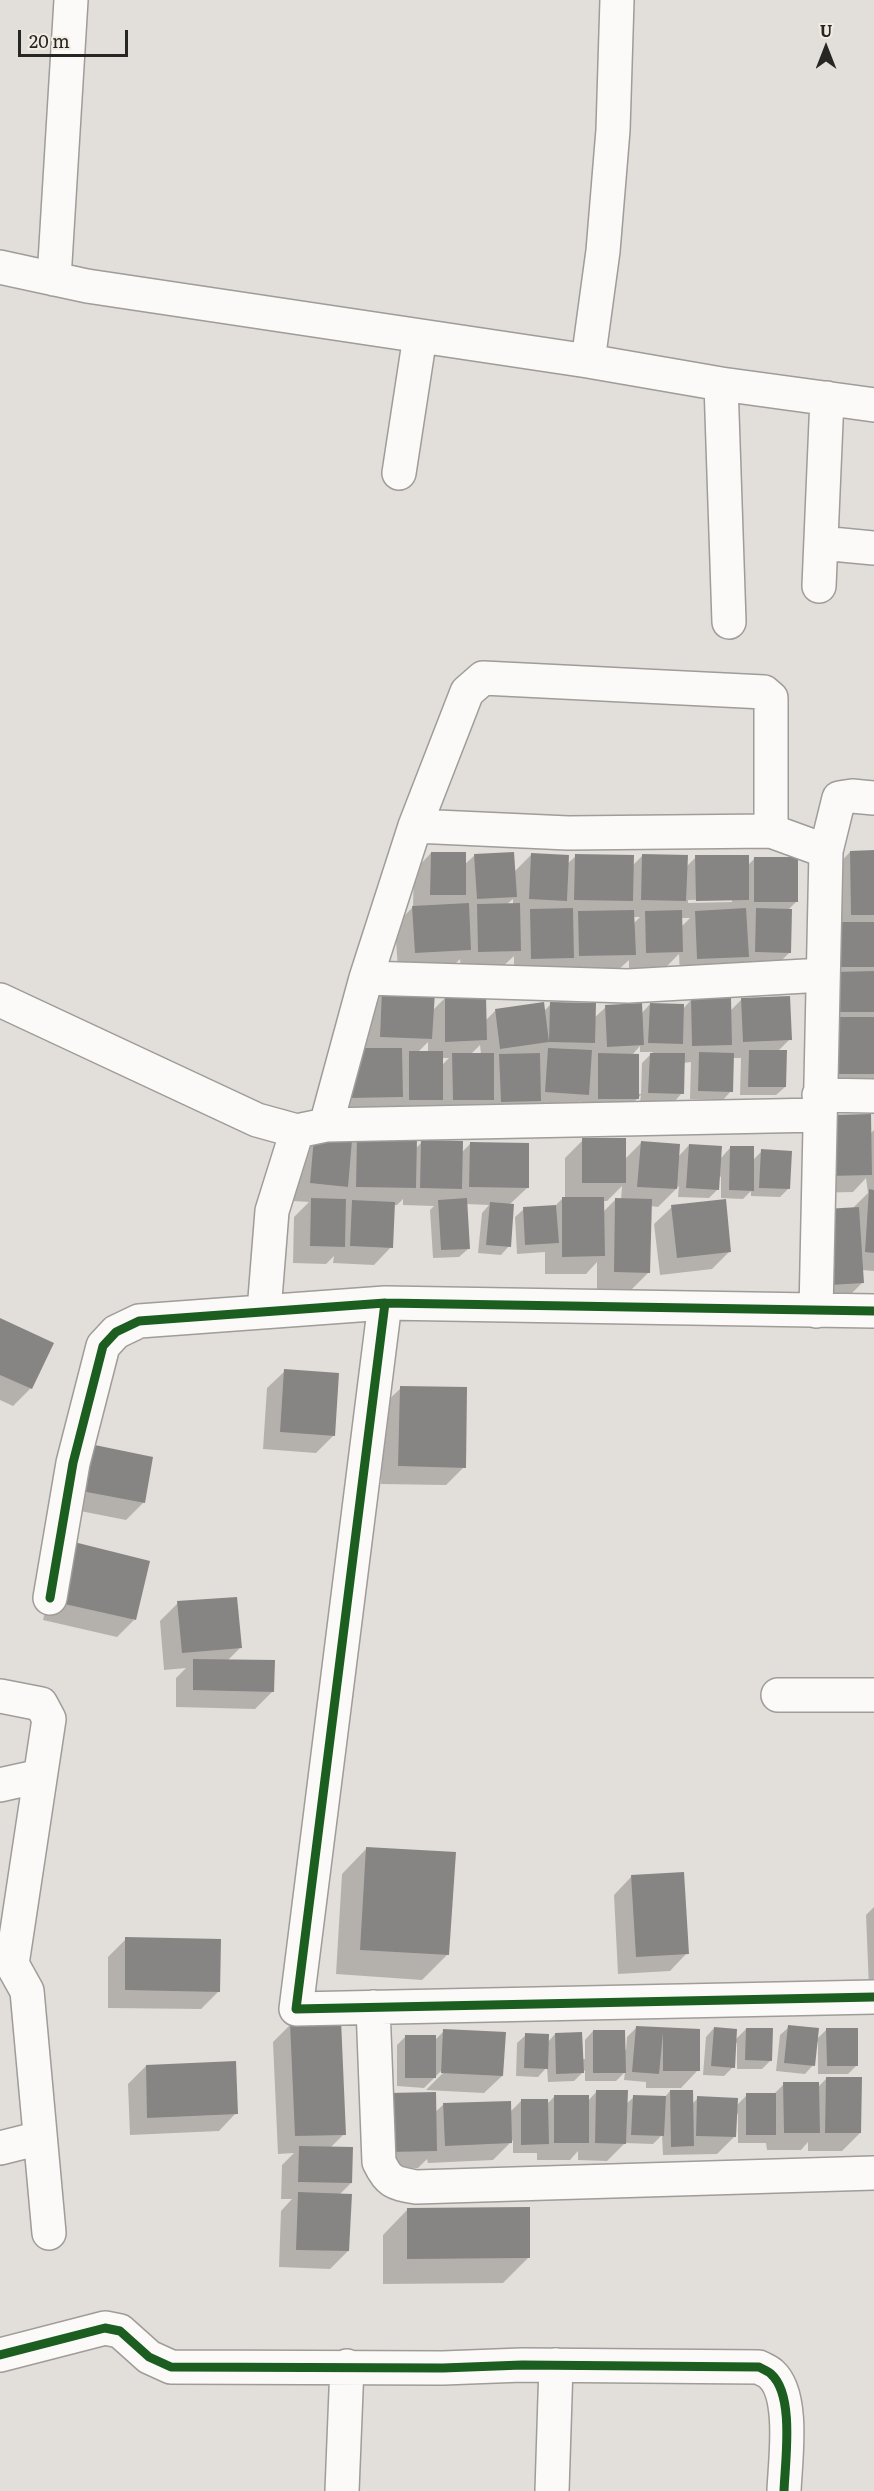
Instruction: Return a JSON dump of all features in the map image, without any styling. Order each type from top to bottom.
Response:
[{"type":"street","points":[[54,279],[71,0]]},
{"type":"street","points":[[588,361],[603,251],[613,130],[617,0]]},
{"type":"street","points":[[0,267],[87,286],[588,361],[721,384],[874,405]]},
{"type":"street","points":[[399,473],[420,336]]},
{"type":"street","points":[[721,384],[729,622]]},
{"type":"street","points":[[819,586],[826,398]]},
{"type":"street","points":[[821,543],[874,548]]},
{"type":"street","points":[[264,1311],[272,1211],[311,1128],[366,978],[415,826],[467,692],[483,678],[764,692],[771,698],[771,831]]},
{"type":"street","points":[[816,1311],[826,850],[839,798],[852,796],[874,798]]},
{"type":"street","points":[[415,826],[568,833],[771,831],[826,850]]},
{"type":"street","points":[[366,978],[628,986],[823,975]]},
{"type":"street","points":[[0,1000],[258,1119],[311,1128],[819,1105],[874,1096]]},
{"type":"street","points":[[385,1303],[296,2009],[874,1997]]},
{"type":"street","points":[[50,1598],[73,1463],[103,1346],[116,1332],[139,1321],[385,1303],[874,1311]]},
{"type":"street","points":[[778,1695],[874,1695]]},
{"type":"street","points":[[0,1696],[42,1704],[49,1719],[6,1965],[27,1991],[49,2233]]},
{"type":"street","points":[[0,1785],[40,1776]]},
{"type":"street","points":[[372,2007],[379,2162],[387,2178],[398,2184],[416,2187],[874,2173]]},
{"type":"street","points":[[0,2148],[40,2138]]},
{"type":"street","points":[[0,2355],[105,2328],[120,2331],[149,2357],[171,2367],[443,2368],[556,2365],[759,2367],[771,2374],[778,2384],[786,2407],[784,2491]]},
{"type":"street","points":[[552,2491],[556,2365]]},
{"type":"street","points":[[342,2491],[347,2367]]},
{"type":"building","points":[[874,850],[874,915],[851,915],[850,851]]},
{"type":"building","points":[[431,852],[466,852],[466,895],[430,895]]},
{"type":"building","points":[[514,852],[517,897],[477,899],[474,854]]},
{"type":"building","points":[[531,853],[569,855],[567,901],[529,899]]},
{"type":"building","points":[[575,854],[634,855],[633,901],[574,900]]},
{"type":"building","points":[[642,854],[688,855],[686,901],[641,900]]},
{"type":"building","points":[[695,855],[749,855],[749,900],[696,901]]},
{"type":"building","points":[[754,857],[798,857],[798,902],[754,902]]},
{"type":"building","points":[[469,903],[471,950],[415,953],[412,906]]},
{"type":"building","points":[[520,903],[521,951],[478,952],[477,904]]},
{"type":"building","points":[[573,908],[574,958],[531,959],[530,909]]},
{"type":"building","points":[[746,908],[749,957],[697,959],[695,911]]},
{"type":"building","points":[[756,908],[792,909],[791,953],[755,952]]},
{"type":"building","points":[[634,910],[636,955],[579,956],[578,911]]},
{"type":"building","points":[[682,910],[683,952],[646,953],[645,911]]},
{"type":"building","points":[[841,922],[874,922],[874,967],[841,967]]},
{"type":"building","points":[[874,971],[874,1012],[836,1012],[835,972]]},
{"type":"building","points":[[382,990],[435,992],[432,1039],[380,1037]]},
{"type":"building","points":[[486,996],[487,1040],[445,1042],[445,997]]},
{"type":"building","points":[[790,996],[792,1040],[743,1042],[741,998]]},
{"type":"building","points":[[731,998],[732,1045],[692,1046],[691,999]]},
{"type":"building","points":[[544,1002],[549,1042],[500,1049],[495,1009]]},
{"type":"building","points":[[550,1002],[596,1003],[595,1043],[549,1042]]},
{"type":"building","points":[[642,1003],[644,1045],[607,1047],[605,1005]]},
{"type":"building","points":[[650,1003],[684,1004],[683,1044],[648,1043]]},
{"type":"building","points":[[837,1017],[874,1017],[874,1074],[837,1074]]},
{"type":"building","points":[[350,1048],[402,1048],[403,1097],[350,1098]]},
{"type":"building","points":[[548,1048],[592,1050],[589,1095],[545,1092]]},
{"type":"building","points":[[749,1050],[787,1050],[786,1087],[748,1087]]},
{"type":"building","points":[[409,1051],[443,1051],[443,1100],[409,1100]]},
{"type":"building","points":[[699,1052],[734,1053],[733,1092],[698,1091]]},
{"type":"building","points":[[452,1053],[494,1053],[494,1100],[453,1100]]},
{"type":"building","points":[[540,1053],[541,1101],[501,1102],[499,1054]]},
{"type":"building","points":[[598,1053],[639,1054],[639,1099],[598,1099]]},
{"type":"building","points":[[650,1053],[685,1053],[684,1094],[648,1093]]},
{"type":"building","points":[[871,1114],[872,1175],[828,1176],[826,1115]]},
{"type":"building","points":[[357,1135],[417,1137],[416,1188],[356,1187]]},
{"type":"building","points":[[314,1137],[352,1140],[348,1187],[310,1183]]},
{"type":"building","points":[[582,1138],[626,1138],[626,1183],[582,1183]]},
{"type":"building","points":[[421,1140],[463,1141],[462,1189],[420,1188]]},
{"type":"building","points":[[641,1141],[680,1144],[677,1189],[637,1187]]},
{"type":"building","points":[[470,1142],[529,1143],[529,1188],[469,1187]]},
{"type":"building","points":[[689,1144],[722,1146],[719,1190],[686,1188]]},
{"type":"building","points":[[730,1146],[754,1146],[754,1191],[729,1190]]},
{"type":"building","points":[[761,1149],[792,1151],[790,1189],[759,1188]]},
{"type":"building","points":[[869,1189],[874,1190],[874,1253],[865,1252]]},
{"type":"building","points":[[562,1197],[604,1197],[605,1256],[562,1257]]},
{"type":"building","points":[[311,1198],[346,1199],[345,1247],[310,1246]]},
{"type":"building","points":[[467,1198],[470,1249],[441,1250],[438,1200]]},
{"type":"building","points":[[615,1198],[652,1199],[650,1273],[614,1272]]},
{"type":"building","points":[[726,1199],[731,1252],[677,1258],[671,1205]]},
{"type":"building","points":[[352,1200],[395,1202],[393,1248],[350,1246]]},
{"type":"building","points":[[490,1202],[514,1204],[511,1247],[486,1245]]},
{"type":"building","points":[[556,1205],[559,1243],[525,1245],[523,1207]]},
{"type":"building","points":[[859,1207],[864,1283],[830,1285],[825,1209]]},
{"type":"building","points":[[0,1318],[54,1343],[32,1389],[0,1375]]},
{"type":"building","points":[[284,1369],[339,1373],[335,1436],[280,1432]]},
{"type":"building","points":[[400,1386],[467,1387],[466,1468],[398,1466]]},
{"type":"building","points":[[85,1443],[153,1457],[145,1503],[76,1490]]},
{"type":"building","points":[[74,1542],[150,1561],[136,1620],[60,1603]]},
{"type":"building","points":[[237,1597],[242,1648],[182,1653],[177,1601]]},
{"type":"building","points":[[193,1659],[275,1660],[274,1692],[193,1690]]},
{"type":"building","points":[[366,1847],[456,1852],[449,1955],[360,1950]]},
{"type":"building","points":[[684,1872],[689,1954],[636,1957],[631,1875]]},
{"type":"building","points":[[125,1937],[221,1939],[220,1992],[125,1990]]},
{"type":"building","points":[[341,2020],[346,2135],[295,2136],[290,2023]]},
{"type":"building","points":[[788,2025],[819,2028],[815,2066],[784,2063]]},
{"type":"building","points":[[636,2026],[700,2029],[700,2071],[663,2071],[663,2033],[659,2074],[632,2072]]},
{"type":"building","points":[[714,2027],[737,2029],[735,2068],[711,2066]]},
{"type":"building","points":[[746,2028],[773,2028],[772,2061],[745,2060]]},
{"type":"building","points":[[826,2028],[858,2028],[858,2066],[827,2066]]},
{"type":"building","points":[[443,2029],[506,2032],[503,2076],[441,2073]]},
{"type":"building","points":[[593,2030],[625,2030],[626,2073],[593,2073]]},
{"type":"building","points":[[582,2032],[584,2073],[556,2074],[555,2033]]},
{"type":"building","points":[[525,2033],[549,2034],[548,2069],[524,2068]]},
{"type":"building","points":[[405,2035],[436,2035],[436,2078],[405,2078]]},
{"type":"building","points":[[236,2061],[238,2114],[147,2118],[146,2065]]},
{"type":"building","points":[[826,2077],[862,2077],[861,2133],[825,2133]]},
{"type":"building","points":[[783,2082],[819,2082],[820,2133],[784,2133]]},
{"type":"building","points":[[596,2090],[628,2090],[626,2144],[595,2143]]},
{"type":"building","points":[[670,2090],[693,2090],[694,2146],[671,2147]]},
{"type":"building","points":[[436,2092],[437,2151],[390,2152],[389,2093]]},
{"type":"building","points":[[746,2093],[776,2093],[776,2135],[746,2135]]},
{"type":"building","points":[[554,2095],[589,2095],[589,2143],[554,2143]]},
{"type":"building","points":[[633,2095],[666,2096],[664,2136],[631,2135]]},
{"type":"building","points":[[697,2096],[738,2098],[736,2137],[696,2136]]},
{"type":"building","points":[[521,2099],[548,2099],[549,2144],[521,2145]]},
{"type":"building","points":[[511,2101],[512,2143],[445,2146],[443,2103]]},
{"type":"building","points":[[299,2146],[353,2147],[352,2183],[298,2182]]},
{"type":"building","points":[[298,2192],[352,2194],[349,2251],[296,2250]]},
{"type":"building","points":[[530,2207],[530,2258],[407,2259],[407,2208]]},
{"type":"cycle path","points":[[385,1303],[296,2009],[874,1997]]},
{"type":"cycle path","points":[[50,1598],[73,1463],[103,1346],[116,1332],[139,1321],[385,1303],[874,1311]]},
{"type":"cycle path","points":[[0,2355],[105,2328],[120,2331],[149,2357],[171,2367],[443,2368],[522,2365],[759,2367],[771,2374],[783,2397],[787,2430],[784,2491]]}]
